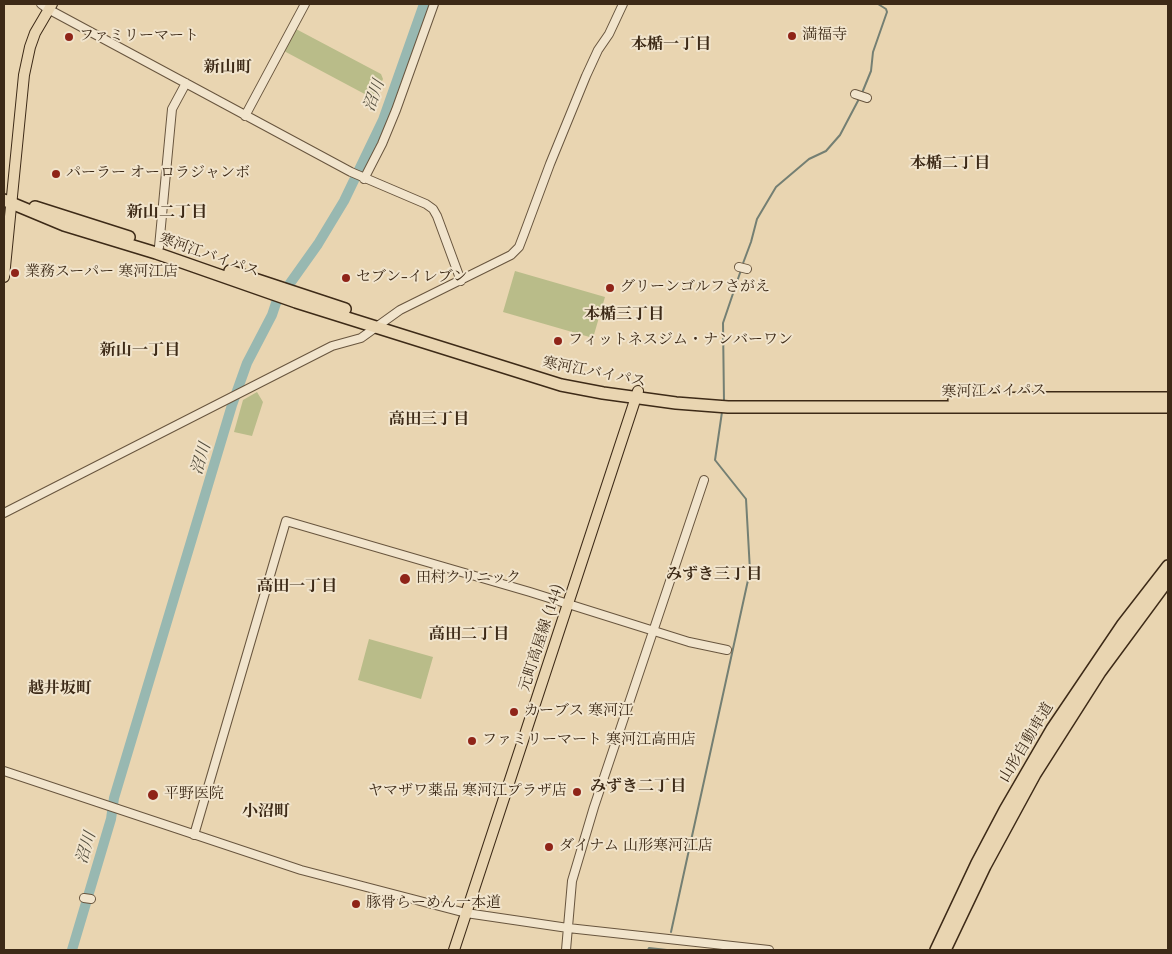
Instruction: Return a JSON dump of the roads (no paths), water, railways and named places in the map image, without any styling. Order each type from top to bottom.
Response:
[{"type":"highway","name":"寒河江バイパス","points":[[8,202],[39,208],[159,247],[269,288]]},
{"type":"highway","name":"寒河江バイパス","points":[[8,202],[64,224],[269,288],[562,385],[637,395],[723,403],[1168,407]]},
{"type":"highway","name":"寒河江バイパス","points":[[723,403],[1032,398],[1168,398]]},
{"type":"highway","name":"山形自動車道","points":[[936,950],[982,854],[1014,794],[1066,716],[1123,624],[1168,566]]},
{"type":"highway","name":"山形自動車道","points":[[1066,716],[1168,580]]},
{"type":"highway","name":"山形自動車道","points":[[945,950],[990,857],[1056,731]]},
{"type":"main road","points":[[4,278],[8,202],[26,61],[47,5]]},
{"type":"main road","name":"元町高屋線 (144)","points":[[454,950],[637,395]]},
{"type":"street","points":[[246,116],[305,4]]},
{"type":"street","points":[[364,179],[389,127],[434,4]]},
{"type":"street","points":[[4,513],[332,346],[361,338],[400,310],[512,255],[519,247],[578,93],[598,50],[609,34],[623,4]]},
{"type":"street","points":[[47,5],[186,84],[364,179],[426,204],[433,209],[439,222],[461,281]]},
{"type":"street","points":[[159,247],[172,109],[186,84]]},
{"type":"street","points":[[856,94],[867,98]]},
{"type":"street","points":[[566,950],[572,881],[594,806],[704,480]]},
{"type":"street","points":[[194,835],[286,521],[568,604],[689,642],[727,650]]},
{"type":"street","points":[[4,771],[301,870],[466,913],[568,928],[770,950]]},
{"type":"waterway","name":"沼川","points":[[72,950],[111,819],[114,798],[232,405],[247,363],[272,315],[276,303],[318,244],[344,201],[383,120],[424,4]]},
{"type":"waterway","points":[[862,93],[871,71],[873,52],[887,12],[886,9],[878,4]]},
{"type":"waterway","points":[[742,266],[757,219],[776,187],[809,159],[826,151],[840,135],[860,97]]},
{"type":"waterway","points":[[724,402],[723,323],[741,270]]},
{"type":"waterway","points":[[671,932],[750,571],[746,499],[715,460],[722,412]]},
{"type":"waterway","points":[[648,950],[649,948],[667,950]]},
{"type":"place","name":"満福寺","points":[[792,36]]},
{"type":"place","name":"ファミリーマート","points":[[69,37]]},
{"type":"place","name":"パーラー オーロラジャンボ","points":[[56,174]]},
{"type":"place","name":"業務スーパー 寒河江店","points":[[15,273]]},
{"type":"place","name":"セブン-イレブン","points":[[346,278]]},
{"type":"place","name":"グリーンゴルフさがえ","points":[[610,288]]},
{"type":"place","name":"フィットネスジム・ナンバーワン","points":[[558,341]]},
{"type":"place","name":"田村クリニック","points":[[405,579]]},
{"type":"place","name":"カーブス 寒河江","points":[[514,712]]},
{"type":"place","name":"ファミリーマート 寒河江高田店","points":[[472,741]]},
{"type":"place","name":"ヤマザワ薬品 寒河江プラザ店","points":[[577,792]]},
{"type":"place","name":"平野医院","points":[[153,795]]},
{"type":"place","name":"ダイナム 山形寒河江店","points":[[549,847]]},
{"type":"place","name":"豚骨らーめん一本道","points":[[356,904]]},
{"type":"district","name":"本楯一丁目","points":[[671,45]]},
{"type":"district","name":"新山町","points":[[228,68]]},
{"type":"district","name":"本楯二丁目","points":[[950,164]]},
{"type":"district","name":"新山二丁目","points":[[167,213]]},
{"type":"district","name":"本楯三丁目","points":[[624,315]]},
{"type":"district","name":"新山一丁目","points":[[140,351]]},
{"type":"district","name":"高田三丁目","points":[[429,420]]},
{"type":"district","name":"みずき三丁目","points":[[714,575]]},
{"type":"district","name":"高田一丁目","points":[[297,587]]},
{"type":"district","name":"高田二丁目","points":[[469,635]]},
{"type":"district","name":"越井坂町","points":[[60,689]]},
{"type":"district","name":"みずき二丁目","points":[[638,787]]},
{"type":"district","name":"小沼町","points":[[266,812]]}]
